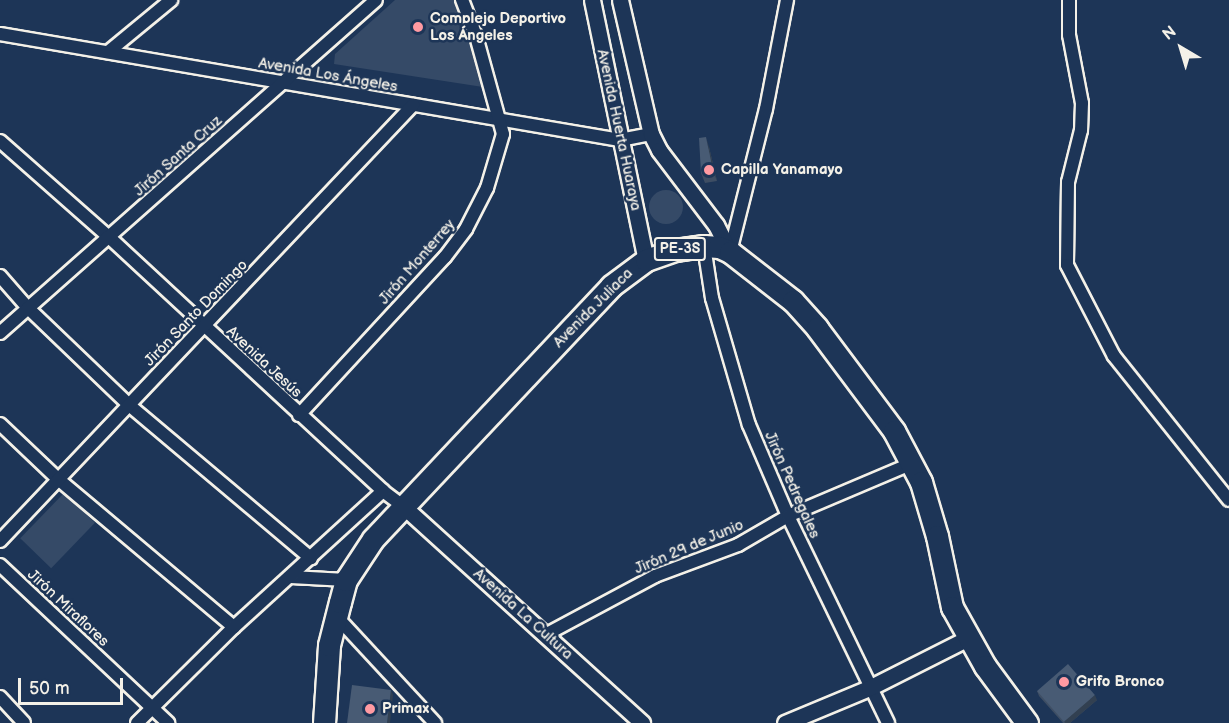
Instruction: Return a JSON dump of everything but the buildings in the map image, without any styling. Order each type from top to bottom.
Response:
[{"type":"highway","name":"Avenida Juliaca","points":[[324,723],[326,673],[336,616],[346,580],[373,539],[611,286],[646,260],[675,250],[704,246],[719,247],[729,252],[771,283],[805,313],[881,412],[913,463],[937,536],[952,607],[968,638],[1027,723]]},
{"type":"street","points":[[108,52],[171,0]]},
{"type":"street","name":"Jirón Santa Cruz","points":[[0,333],[110,238],[376,0]]},
{"type":"street","name":"Jirón Monterrey","points":[[299,415],[445,256],[466,229],[496,164],[503,134],[470,18],[462,0]]},
{"type":"street","name":"Avenida Huerta Huaraya","points":[[592,0],[646,260]]},
{"type":"street","name":"Avenida Huerta Huaraya","points":[[620,0],[651,134],[659,150],[716,225],[729,252]]},
{"type":"street","points":[[729,252],[766,109],[787,0]]},
{"type":"street","points":[[1069,0],[1069,35],[1082,103],[1081,130],[1068,182],[1065,241],[1067,265],[1114,356],[1229,500]]},
{"type":"street","name":"Avenida Los Ángeles","points":[[0,34],[620,140],[651,134]]},
{"type":"street","name":"Jirón Santo Domingo","points":[[0,541],[413,105]]},
{"type":"street","name":"Avenida Jesús","points":[[0,141],[110,238],[204,328],[383,492],[403,506]]},
{"type":"street","name":"Jirón Pedregales","points":[[704,246],[712,298],[738,393],[788,516],[832,604],[869,688],[888,723]]},
{"type":"street","points":[[0,276],[28,308],[129,405],[311,558]]},
{"type":"street","points":[[0,424],[58,479],[234,627]]},
{"type":"street","name":"Jirón 29 de Junio","points":[[545,635],[655,576],[738,544],[788,516],[913,463]]},
{"type":"street","points":[[137,723],[234,627],[383,492]]},
{"type":"street","name":"Avenida La Cultura","points":[[403,506],[642,723]]},
{"type":"street","name":"Jirón Miraflores","points":[[0,565],[168,723]]},
{"type":"street","points":[[291,577],[346,580]]},
{"type":"street","points":[[336,616],[435,723]]},
{"type":"street","points":[[785,723],[869,688],[968,638]]},
{"type":"street","points":[[0,697],[24,723]]},
{"type":"shaded area","name":"Complejo Deportivo Los Ángeles","points":[[395,0],[463,0],[487,82],[483,87],[334,64],[335,54]]},
{"type":"shaded area","points":[[666,190],[678,195],[683,207],[678,219],[666,224],[654,219],[649,207],[654,195]]},
{"type":"shaded area","points":[[64,493],[95,523],[51,568],[20,538]]},
{"type":"place","name":"Complejo Deportivo Los Ángeles","points":[[418,27]]},
{"type":"place","name":"Capilla Yanamayo","points":[[709,170]]},
{"type":"place","name":"Grifo Bronco","points":[[1064,682]]},
{"type":"place","name":"Primax","points":[[370,709]]}]
